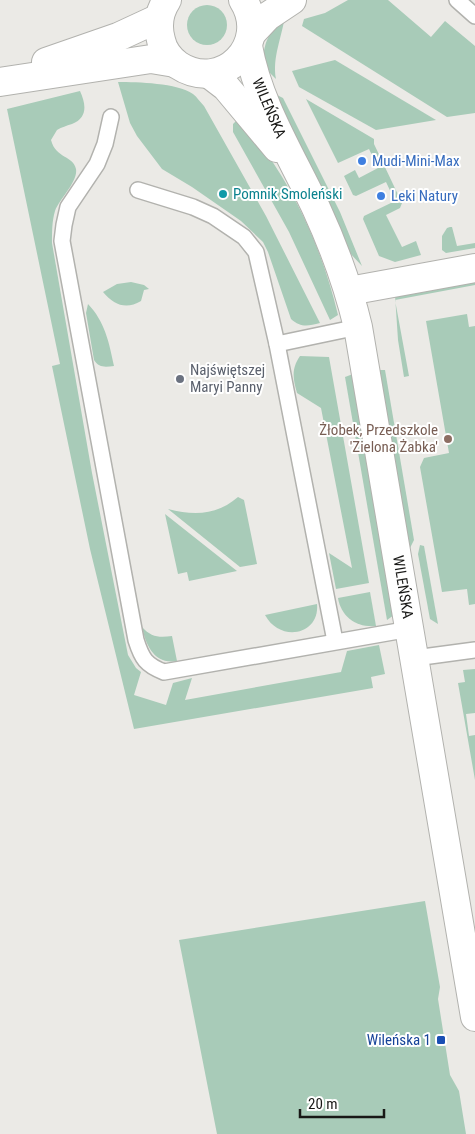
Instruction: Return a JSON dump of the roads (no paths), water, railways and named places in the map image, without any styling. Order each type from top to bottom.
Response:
[{"type":"street","name":"WILEŃSKA","points":[[242,0],[248,8],[251,21],[252,69],[295,168],[315,206],[333,247],[349,291],[358,327],[475,1017]]},
{"type":"street","points":[[0,82],[151,60],[175,63],[191,71],[209,74],[221,71],[232,65],[242,56],[250,40],[268,16],[292,0]]},
{"type":"street","points":[[163,6],[158,31],[161,43],[175,63]]},
{"type":"street","points":[[0,78],[118,37],[163,6]]},
{"type":"street","name":"WILEŃSKA","points":[[209,74],[226,87],[295,168]]},
{"type":"street","points":[[349,291],[475,268]]},
{"type":"lane","points":[[457,0],[475,16]]},
{"type":"lane","points":[[111,117],[105,144],[97,164],[68,207],[62,241],[136,640],[141,655],[151,667],[164,672],[410,629]]},
{"type":"lane","points":[[138,190],[193,207],[213,216],[244,238],[256,252],[277,344],[335,641]]},
{"type":"lane","points":[[277,344],[358,327]]},
{"type":"lane","points":[[415,658],[475,650]]},
{"type":"place","name":"Mudi-Mini-Max","points":[[362,161]]},
{"type":"place","name":"Pomnik Smoleński","points":[[223,194]]},
{"type":"place","name":"Leki Natury","points":[[381,196]]},
{"type":"place","name":"Najświętszej Maryi Panny","points":[[180,379]]},
{"type":"place","name":"Żłobek, Przedszkole 'Zielona Żabka'","points":[[448,439]]},
{"type":"place","name":"Wileńska 1","points":[[441,1040]]}]
